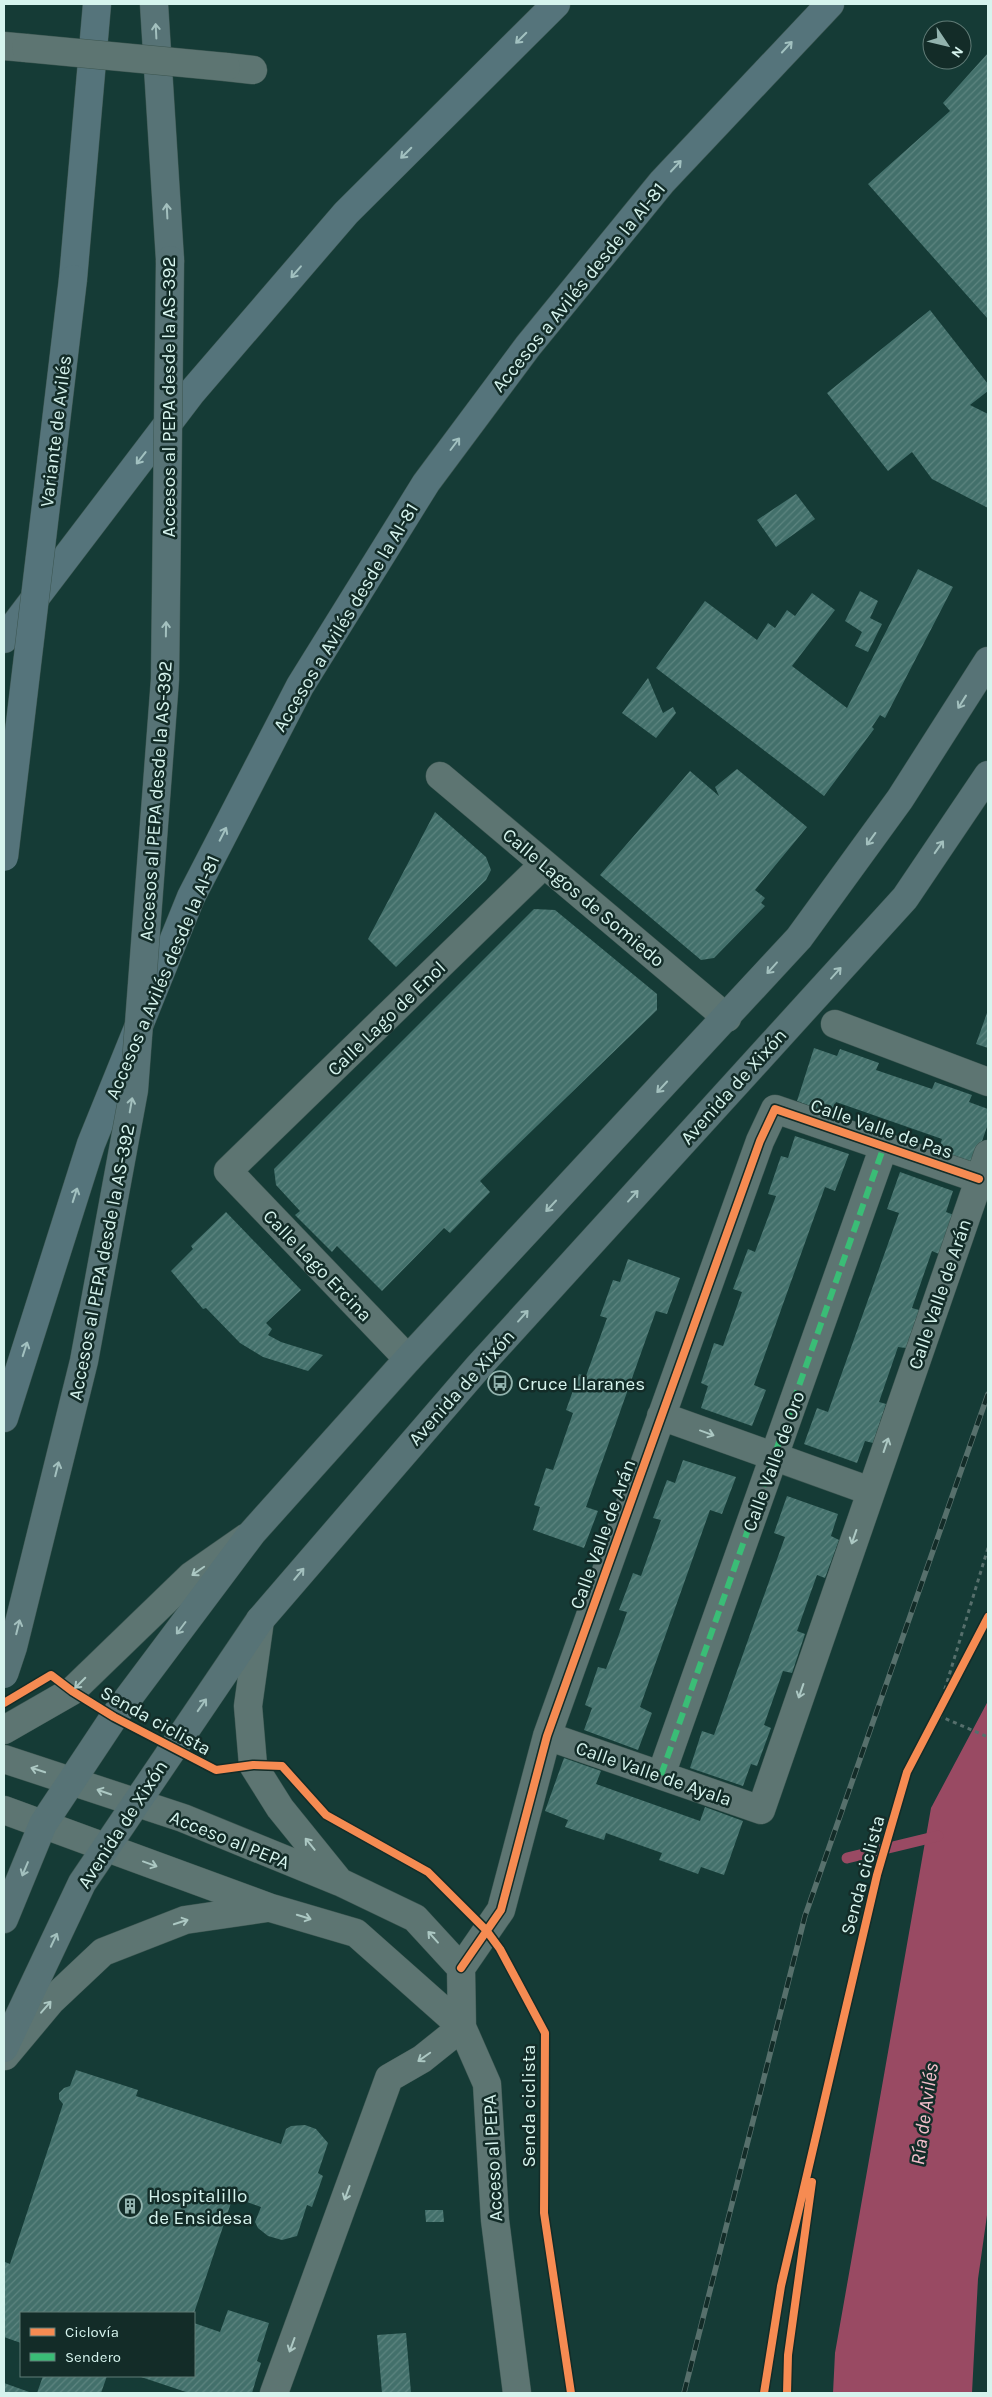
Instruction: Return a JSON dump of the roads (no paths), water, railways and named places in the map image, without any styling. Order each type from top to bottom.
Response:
[{"type":"highway","name":"Variante de Avilés","points":[[4,858],[73,279],[97,4]]},
{"type":"highway","points":[[4,639],[192,392],[340,220],[556,4]]},
{"type":"highway","name":"Accesos a Avilés desde la AI-81","points":[[4,1418],[91,1144],[191,897],[300,686],[426,483],[528,346],[662,182],[830,4]]},
{"type":"main road","name":"Accesos al PEPA desde la AS-392","points":[[4,1674],[13,1647],[84,1361],[134,1090],[165,679],[170,260],[154,4]]},
{"type":"main road","points":[[4,1919],[43,1824],[114,1717],[252,1533],[408,1359],[727,1018],[799,938],[900,799],[988,661]]},
{"type":"main road","name":"Avenida de Xixón","points":[[4,2048],[78,1890],[104,1848],[260,1620],[479,1366],[905,898],[988,775]]},
{"type":"street","points":[[15,47],[253,70]]},
{"type":"street","name":"Calle Lagos de Somiedo","points":[[440,776],[727,1018]]},
{"type":"street","name":"Calle Lago de Enol","points":[[228,1171],[544,864]]},
{"type":"street","points":[[835,1024],[988,1082]]},
{"type":"street","name":"Calle Valle de Pas","points":[[775,1109],[884,1146],[984,1166]]},
{"type":"street","name":"Calle Valle de Arán","points":[[461,1968],[500,1910],[547,1736],[760,1141],[775,1109]]},
{"type":"street","name":"Calle Valle de Oro","points":[[661,1775],[884,1146]]},
{"type":"street","name":"Calle Valle de Arán","points":[[761,1810],[984,1166]]},
{"type":"street","name":"Calle Lago Ercina","points":[[228,1171],[408,1359]]},
{"type":"street","points":[[661,1416],[870,1491]]},
{"type":"street","points":[[4,1730],[72,1691],[191,1576],[252,1533]]},
{"type":"street","points":[[260,1620],[248,1706],[253,1764],[280,1808],[340,1882]]},
{"type":"street","name":"Calle Valle de Ayala","points":[[547,1736],[761,1810]]},
{"type":"street","name":"Acceso al PEPA","points":[[4,1759],[184,1818],[340,1882],[415,1918],[461,1968],[462,2027],[487,2084],[495,2220],[518,2393]]},
{"type":"street","points":[[4,1810],[271,1908],[356,1933],[462,2027],[422,2059],[389,2078],[274,2393]]},
{"type":"street","points":[[4,2057],[51,2001],[103,1952],[185,1920],[271,1908]]},
{"type":"water","name":"Ría de Avilés","points":[[988,1701],[988,2208],[978,2279],[972,2393],[833,2393],[835,2353],[931,1808]]},
{"type":"waterway","points":[[847,1858],[938,1836]]},
{"type":"railway","points":[[684,2393],[805,1916],[988,1394]]},
{"type":"place","name":"Cruce Llaranes","points":[[500,1383]]},
{"type":"place","name":"Hospitalillo de Ensidesa","points":[[130,2206]]}]
